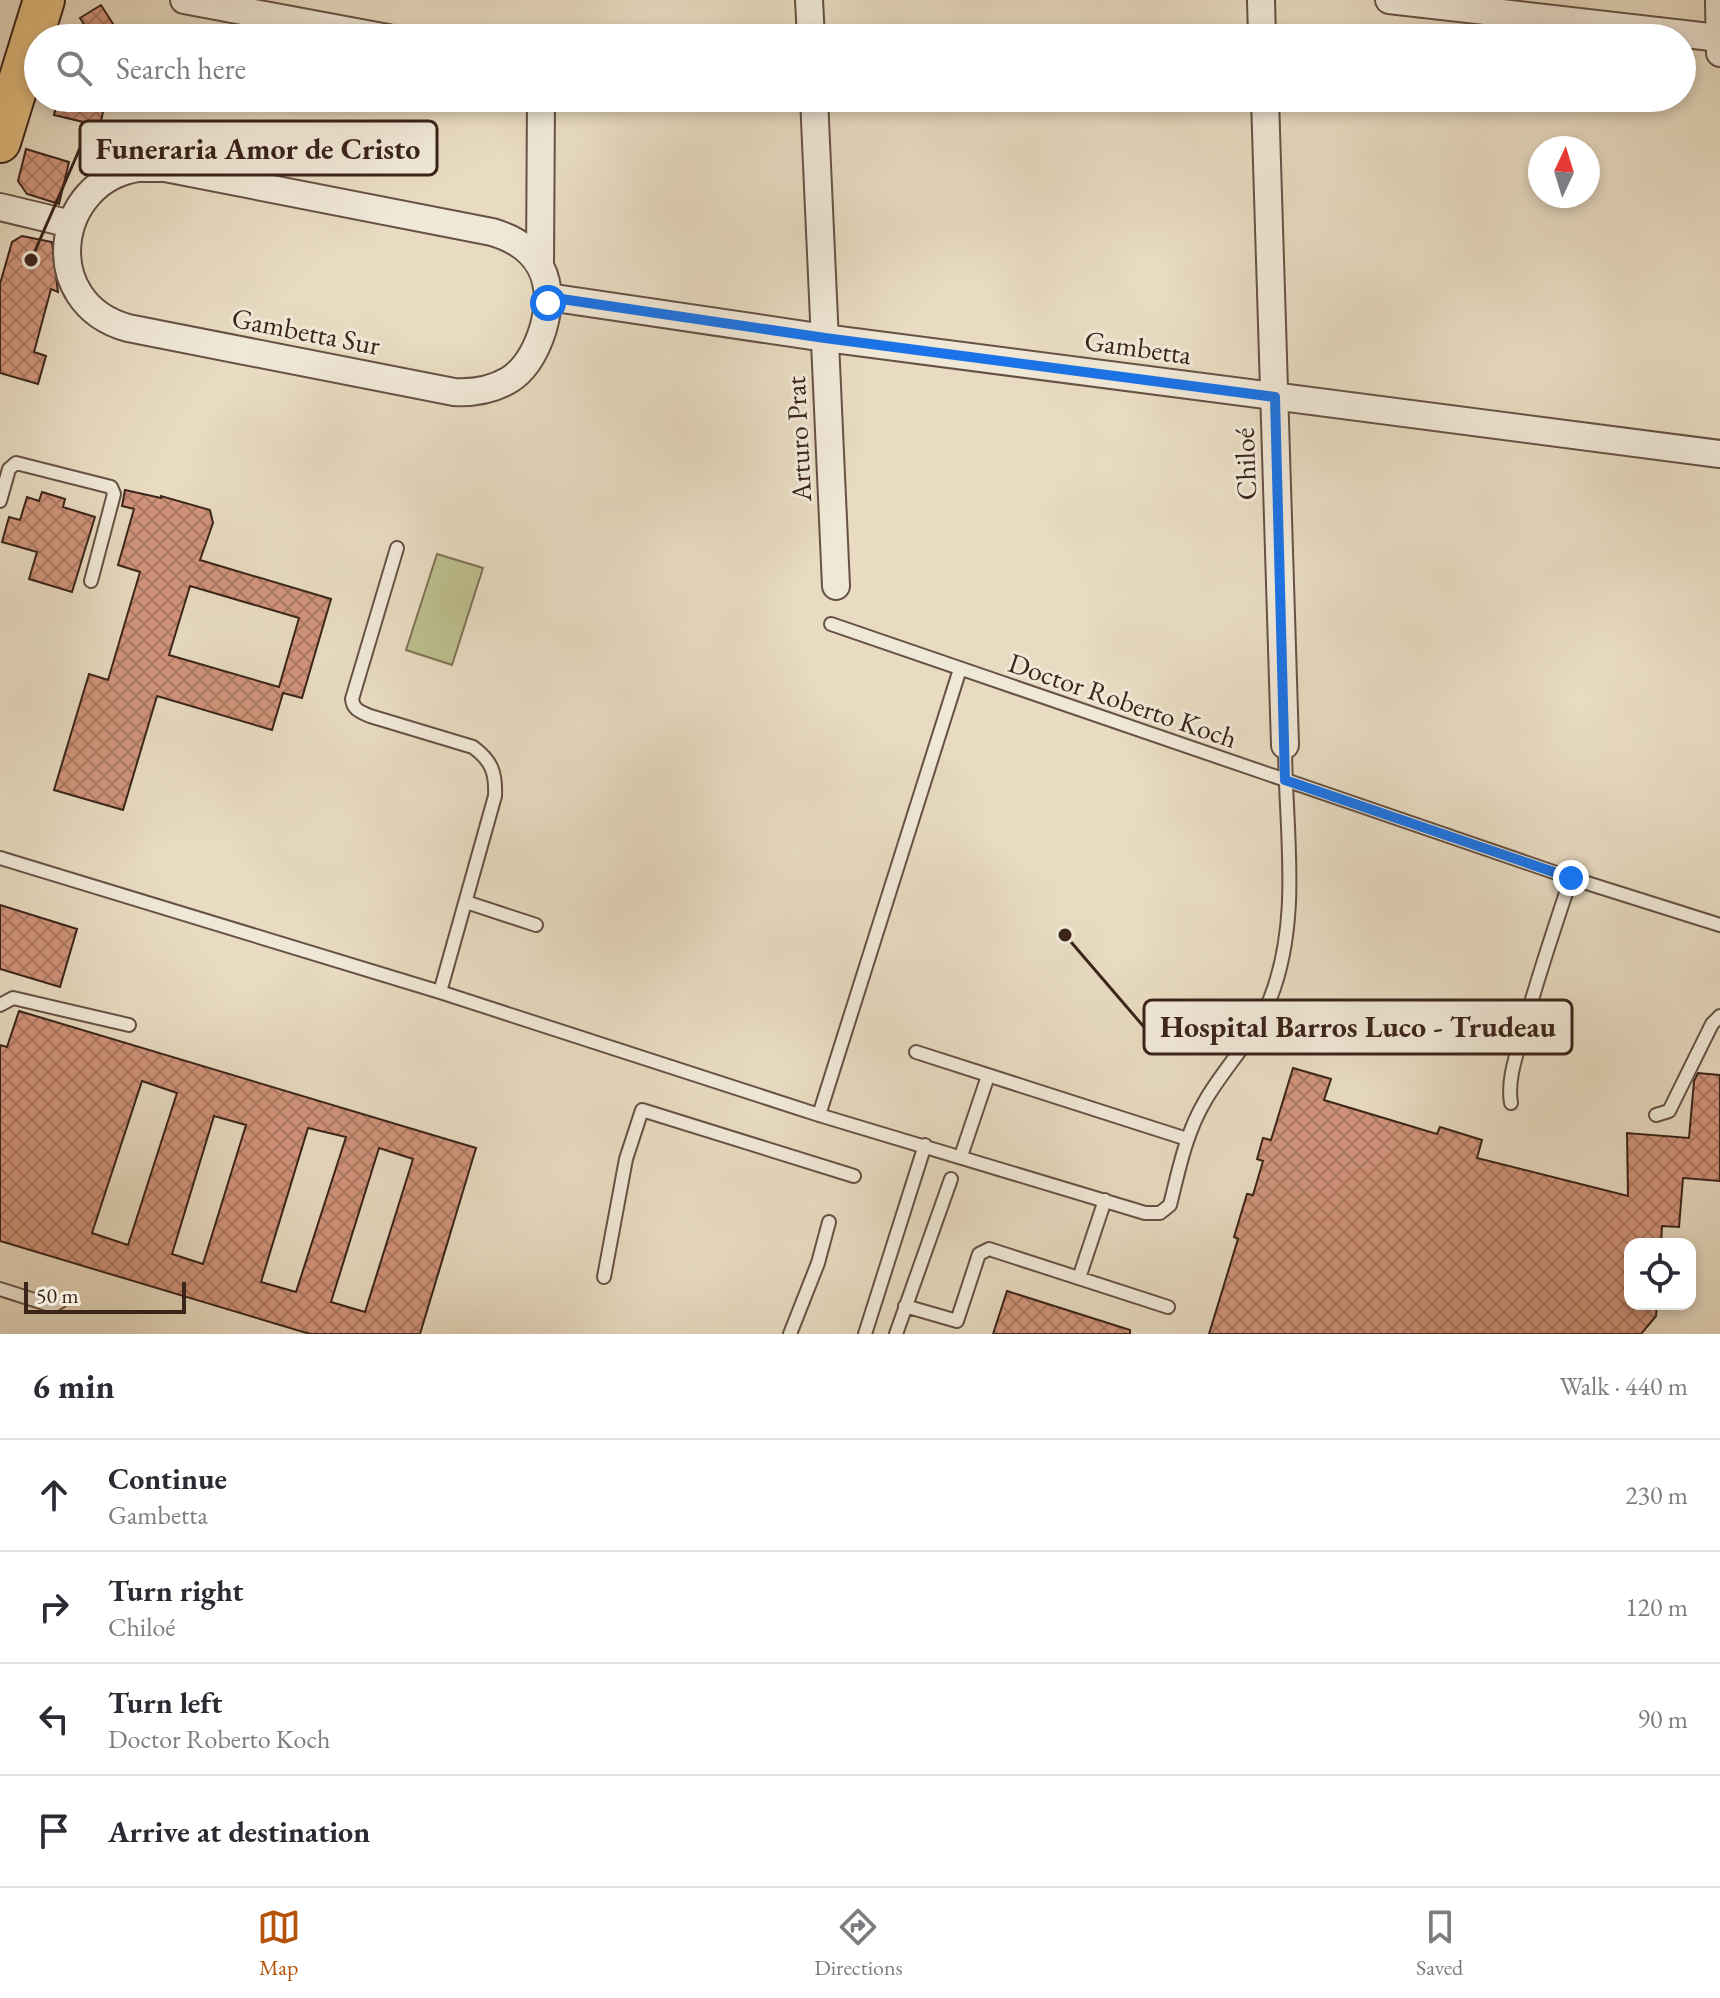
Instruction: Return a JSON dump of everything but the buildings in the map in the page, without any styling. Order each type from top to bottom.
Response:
[{"type":"main road","points":[[37,24],[44,0]]},
{"type":"main road","points":[[0,142],[24,65]]},
{"type":"street","points":[[184,0],[313,24]]},
{"type":"street","points":[[809,0],[810,24]]},
{"type":"street","points":[[1261,0],[1262,24]]},
{"type":"street","points":[[1389,0],[1598,24]]},
{"type":"street","points":[[1719,0],[1720,53]]},
{"type":"street","points":[[1696,35],[1720,38]]},
{"type":"street","points":[[540,266],[541,112]]},
{"type":"street","name":"Arturo Prat","points":[[815,112],[836,586]]},
{"type":"street","name":"Chiloé","points":[[1265,112],[1285,745]]},
{"type":"street","points":[[0,207],[71,224],[83,201],[104,181],[129,169],[165,168],[492,232],[519,244],[540,266],[546,278],[548,297]]},
{"type":"street","name":"Gambetta Sur","points":[[71,224],[69,262],[75,290],[86,305],[107,322],[447,392],[486,390],[521,371],[540,339],[548,297]]},
{"type":"street","name":"Gambetta","points":[[548,297],[825,338],[1720,454]]},
{"type":"lane","points":[[0,501],[9,469],[16,463],[111,487],[114,494],[91,581]]},
{"type":"lane","points":[[397,548],[353,705],[370,716],[473,747],[486,756],[496,775],[495,796],[440,992]]},
{"type":"lane","name":"Doctor Roberto Koch","points":[[831,624],[1571,878],[1720,925]]},
{"type":"lane","points":[[819,1115],[960,669]]},
{"type":"lane","name":"Chiloé","points":[[1105,1200],[1145,1213],[1160,1213],[1170,1205],[1187,1139],[1206,1099],[1257,1026],[1271,998],[1281,966],[1289,911],[1285,745]]},
{"type":"lane","points":[[0,858],[440,992],[819,1115],[1105,1200],[1079,1278]]},
{"type":"lane","points":[[1511,1103],[1512,1071],[1534,988],[1571,878]]},
{"type":"lane","points":[[466,902],[536,925]]},
{"type":"lane","points":[[0,1005],[13,998],[129,1025]]},
{"type":"lane","points":[[1656,1115],[1669,1111],[1712,1024],[1720,1016]]},
{"type":"lane","points":[[916,1052],[1187,1139]]},
{"type":"lane","points":[[961,1156],[988,1076]]},
{"type":"lane","points":[[604,1277],[626,1159],[642,1110],[854,1176]]},
{"type":"lane","points":[[865,1334],[925,1145]]},
{"type":"lane","points":[[896,1334],[951,1179]]},
{"type":"lane","points":[[790,1334],[818,1263],[829,1222]]},
{"type":"lane","points":[[905,1306],[957,1321],[979,1254],[989,1249],[1168,1307]]},
{"type":"lane","points":[[0,1289],[53,1306],[61,1301]]},
{"type":"green space","points":[[437,554],[483,568],[452,665],[406,650]]},
{"type":"place","name":"Funeraria Amor de Cristo","points":[[31,260]]},
{"type":"place","name":"Hospital Barros Luco - Trudeau","points":[[1065,935]]},
{"type":"route","points":[[548,303],[548,297],[825,338],[1275,397],[1285,780],[1571,878]]}]
